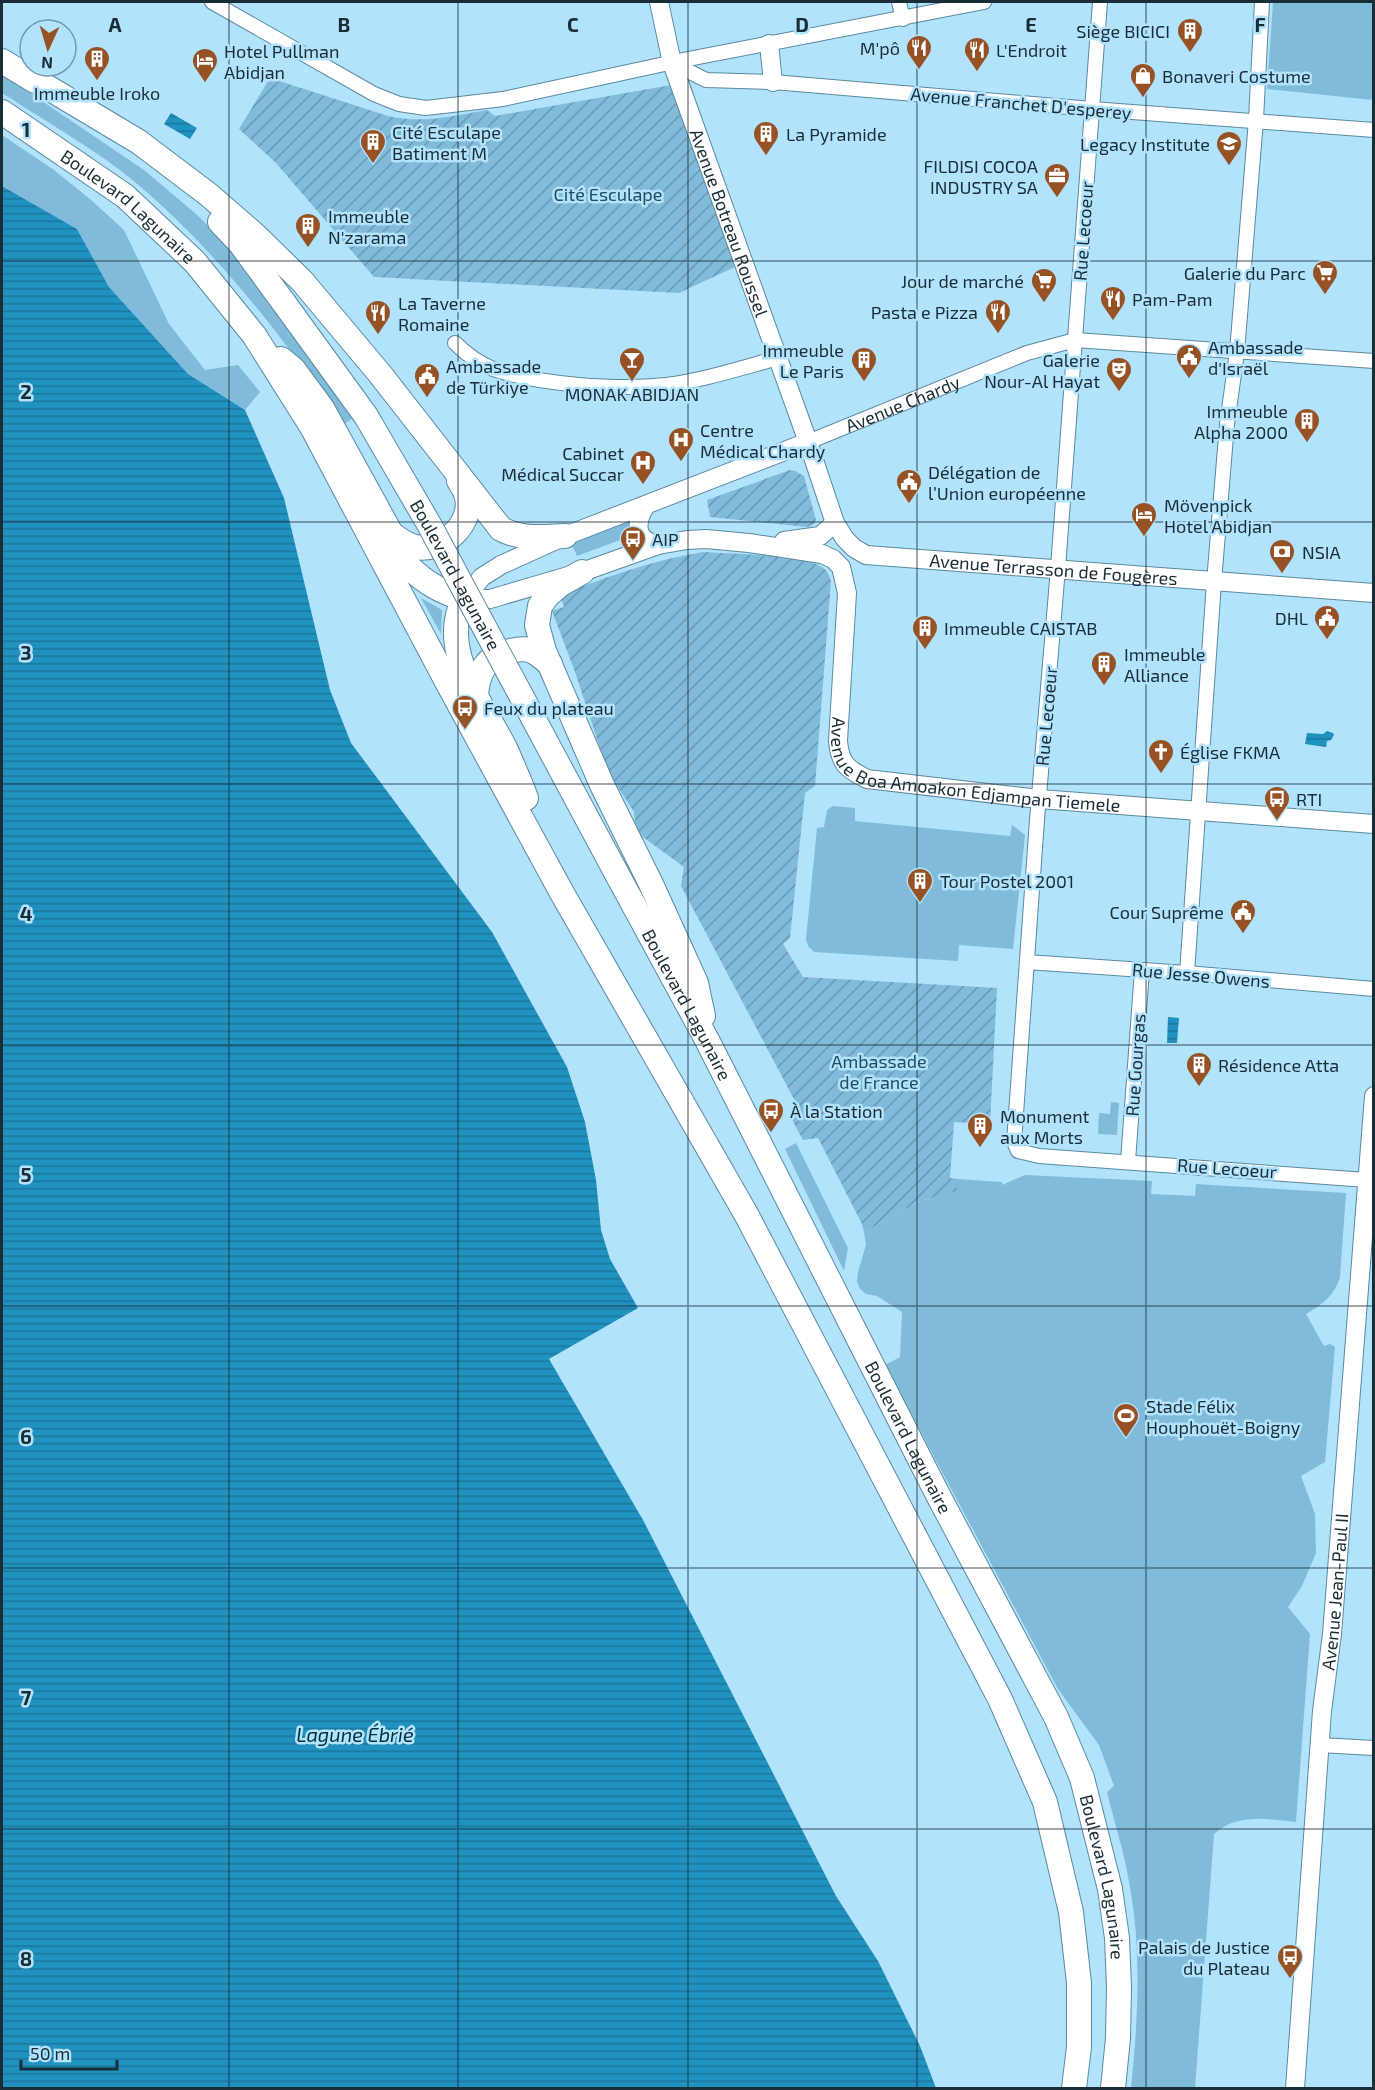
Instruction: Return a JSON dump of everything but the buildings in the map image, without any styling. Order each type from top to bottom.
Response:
[{"type":"highway","name":"Boulevard Lagunaire","points":[[12,66],[152,161],[204,205],[240,243],[366,416],[424,516],[707,1040],[938,1495],[1056,1717],[1082,1778],[1110,1889],[1117,1938],[1119,1987],[1118,2038],[1113,2088]]},
{"type":"highway","points":[[12,66],[139,142],[209,195],[255,235],[302,281],[380,374],[501,529],[514,536],[528,538],[565,536]]},
{"type":"highway","name":"Boulevard Lagunaire","points":[[2,112],[125,196],[195,262],[254,336],[312,427],[562,892],[746,1214],[1000,1699],[1045,1802],[1071,1912],[1079,1983],[1079,2047],[1074,2088]]},
{"type":"highway","points":[[254,336],[294,370],[310,390],[351,458],[388,531],[410,568],[439,591],[464,599],[458,611],[456,641],[459,659],[505,750],[538,825],[562,892]]},
{"type":"highway","points":[[388,531],[409,545],[418,548],[435,545],[453,536],[465,515],[467,495],[450,466]]},
{"type":"highway","points":[[582,572],[547,596],[540,606],[537,625],[550,664],[602,786],[696,983],[707,1040]]},
{"type":"highway","points":[[476,696],[477,681],[481,671],[490,660],[499,654],[524,649],[533,651],[550,664]]},
{"type":"street","points":[[212,2],[374,94],[399,104],[426,108],[452,103],[503,99],[672,63],[984,2]]},
{"type":"street","name":"Avenue Botreau Roussel","points":[[660,2],[672,63],[808,442]]},
{"type":"street","points":[[899,2],[903,19]]},
{"type":"street","name":"Rue Lecoeur","points":[[1100,2],[1014,1142],[1018,1151],[1039,1155],[1367,1180]]},
{"type":"street","points":[[1187,973],[1214,582],[1227,424],[1237,352],[1256,120],[1262,2]]},
{"type":"street","points":[[769,44],[773,82]]},
{"type":"street","name":"Avenue Franchet D'esperey","points":[[672,63],[706,80],[773,82],[1374,130]]},
{"type":"street","name":"Avenue Chardy","points":[[464,599],[475,584],[490,571],[565,536],[808,442],[1027,353],[1075,340],[1374,361]]},
{"type":"street","points":[[455,343],[468,356],[492,369],[567,384],[666,385],[722,374],[778,358]]},
{"type":"street","points":[[808,442],[835,523],[845,539],[866,555],[854,566],[848,593]]},
{"type":"street","points":[[646,505],[639,519],[638,530],[650,544],[658,545]]},
{"type":"street","points":[[749,543],[789,541],[820,536],[835,523]]},
{"type":"street","name":"Avenue Boa Amoakon Edjampan Tiemele","points":[[464,599],[490,599],[582,572],[658,545],[687,540],[706,539],[749,543],[822,554],[833,559],[841,567],[848,593],[838,741],[839,756],[852,771],[867,779],[1039,799],[1374,824]]},
{"type":"street","name":"Avenue Terrasson de Fougères","points":[[866,555],[1374,593]]},
{"type":"street","name":"Rue Jesse Owens","points":[[1027,962],[1374,989]]},
{"type":"street","name":"Rue Gourgas","points":[[1128,1161],[1142,970]]},
{"type":"street","name":"Avenue Jean-Paul II","points":[[1295,2088],[1320,1744],[1367,1286],[1367,1180],[1374,1096]]},
{"type":"street","points":[[1320,1744],[1374,1748]]},
{"type":"green space","points":[[1273,2],[1373,2],[1373,100],[1267,89]]},
{"type":"green space","points":[[2,74],[144,170],[196,214],[234,251],[323,369],[353,418],[343,425],[297,360],[247,296],[194,237],[120,170],[2,93]]},
{"type":"green space","name":"Cité Esculape","points":[[270,78],[388,116],[413,119],[437,118],[487,110],[495,116],[671,85],[737,266],[679,293],[374,277],[276,163],[239,129]]},
{"type":"green space","points":[[2,135],[54,170],[124,230],[169,324],[205,370],[238,365],[260,392],[245,410],[188,374],[109,287],[77,229],[2,186]]},
{"type":"green space","points":[[790,470],[804,476],[816,520],[814,524],[808,527],[710,517],[707,500]]},
{"type":"green space","points":[[631,519],[636,534],[577,556],[571,542]]},
{"type":"green space","name":"Ambassade de France","points":[[703,552],[781,557],[810,562],[824,569],[831,581],[815,786],[805,793],[790,938],[783,944],[803,977],[997,988],[990,1124],[954,1122],[950,1178],[957,1179],[957,1191],[920,1201],[864,1232],[818,1138],[803,1140],[792,1120],[796,1103],[681,886],[684,867],[636,832],[634,812],[608,772],[552,611],[564,607],[560,595],[648,564]]},
{"type":"green space","points":[[421,598],[442,610],[441,634]]},
{"type":"green space","points":[[833,806],[855,808],[855,821],[1010,836],[1012,825],[1025,835],[1013,949],[959,945],[958,961],[814,952],[808,946],[806,939],[817,828],[824,827],[827,810]]},
{"type":"green space","points":[[1111,1102],[1119,1103],[1117,1135],[1098,1134],[1099,1113],[1110,1114]]},
{"type":"green space","points":[[796,1143],[848,1248],[844,1271],[785,1149]]},
{"type":"green space","name":"Stade Félix Houphouët-Boigny","points":[[1025,1175],[1152,1181],[1151,1194],[1195,1196],[1196,1184],[1346,1193],[1340,1277],[1335,1289],[1327,1299],[1306,1314],[1324,1346],[1330,1344],[1335,1347],[1325,1462],[1301,1476],[1315,1514],[1316,1553],[1302,1586],[1288,1607],[1310,1634],[1296,1822],[1243,1820],[1223,1827],[1214,1834],[1195,2088],[1131,2088],[1138,1985],[1136,1933],[1127,1870],[1107,1792],[1114,1786],[1099,1745],[1058,1689],[885,1365],[900,1357],[902,1312],[877,1296],[866,1294],[857,1282],[866,1245],[864,1232],[920,1201],[956,1191],[957,1179],[1002,1182],[1002,1185]]},
{"type":"water","points":[[171,113],[197,128],[190,139],[164,124]]},
{"type":"water","name":"Lagune Ébrié","points":[[2,186],[77,229],[109,287],[188,374],[245,410],[284,498],[330,690],[351,743],[492,932],[567,1067],[585,1122],[596,1180],[601,1230],[610,1259],[638,1308],[549,1359],[643,1520],[836,1896],[878,1961],[920,2046],[936,2088],[2,2088]]},
{"type":"water","points":[[1327,731],[1334,735],[1331,740],[1327,741],[1326,747],[1305,744],[1307,733],[1323,734]]},
{"type":"water","points":[[1168,1017],[1179,1018],[1177,1043],[1167,1043]]},
{"type":"place","name":"Siège BICICI","points":[[1190,54]]},
{"type":"place","name":"M'pô","points":[[919,71]]},
{"type":"place","name":"L'Endroit","points":[[977,73]]},
{"type":"place","name":"Immeuble Iroko","points":[[97,82]]},
{"type":"place","name":"Hotel Pullman Abidjan","points":[[205,84]]},
{"type":"place","name":"Bonaveri Costume","points":[[1143,99]]},
{"type":"place","name":"La Pyramide","points":[[766,157]]},
{"type":"place","name":"Cité Esculape Batiment M","points":[[373,165]]},
{"type":"place","name":"Legacy Institute","points":[[1229,167]]},
{"type":"place","name":"FILDISI COCOA INDUSTRY SA","points":[[1057,199]]},
{"type":"place","name":"Immeuble N'zarama","points":[[308,249]]},
{"type":"place","name":"Galerie du Parc","points":[[1325,296]]},
{"type":"place","name":"Jour de marché","points":[[1044,304]]},
{"type":"place","name":"Pam-Pam","points":[[1113,322]]},
{"type":"place","name":"Pasta e Pizza","points":[[998,335]]},
{"type":"place","name":"La Taverne Romaine","points":[[378,336]]},
{"type":"place","name":"Ambassade d'Israël","points":[[1189,380]]},
{"type":"place","name":"MONAK ABIDJAN","points":[[632,383]]},
{"type":"place","name":"Immeuble Le Paris","points":[[864,383]]},
{"type":"place","name":"Galerie Nour-Al Hayat","points":[[1119,393]]},
{"type":"place","name":"Ambassade de Türkiye","points":[[427,399]]},
{"type":"place","name":"Immeuble Alpha 2000","points":[[1307,444]]},
{"type":"place","name":"Centre Médical Chardy","points":[[681,463]]},
{"type":"place","name":"Cabinet Médical Succar","points":[[643,486]]},
{"type":"place","name":"Délégation de l’Union européenne","points":[[909,505]]},
{"type":"place","name":"Mövenpick Hotel Abidjan","points":[[1144,538]]},
{"type":"place","name":"AIP","points":[[633,562]]},
{"type":"place","name":"NSIA","points":[[1282,575]]},
{"type":"place","name":"DHL","points":[[1327,641]]},
{"type":"place","name":"Immeuble CAISTAB","points":[[925,651]]},
{"type":"place","name":"Immeuble Alliance","points":[[1104,687]]},
{"type":"place","name":"Feux du plateau","points":[[465,731]]},
{"type":"place","name":"Église FKMA","points":[[1161,775]]},
{"type":"place","name":"RTI","points":[[1277,822]]},
{"type":"place","name":"Tour Postel 2001","points":[[920,904]]},
{"type":"place","name":"Cour Suprême","points":[[1243,935]]},
{"type":"place","name":"Résidence Atta","points":[[1199,1088]]},
{"type":"place","name":"À la Station","points":[[771,1134]]},
{"type":"place","name":"Monument aux Morts","points":[[980,1149]]},
{"type":"place","name":"Stade Félix Houphouët-Boigny","points":[[1126,1439]]},
{"type":"place","name":"Palais de Justice du Plateau","points":[[1290,1980]]}]
